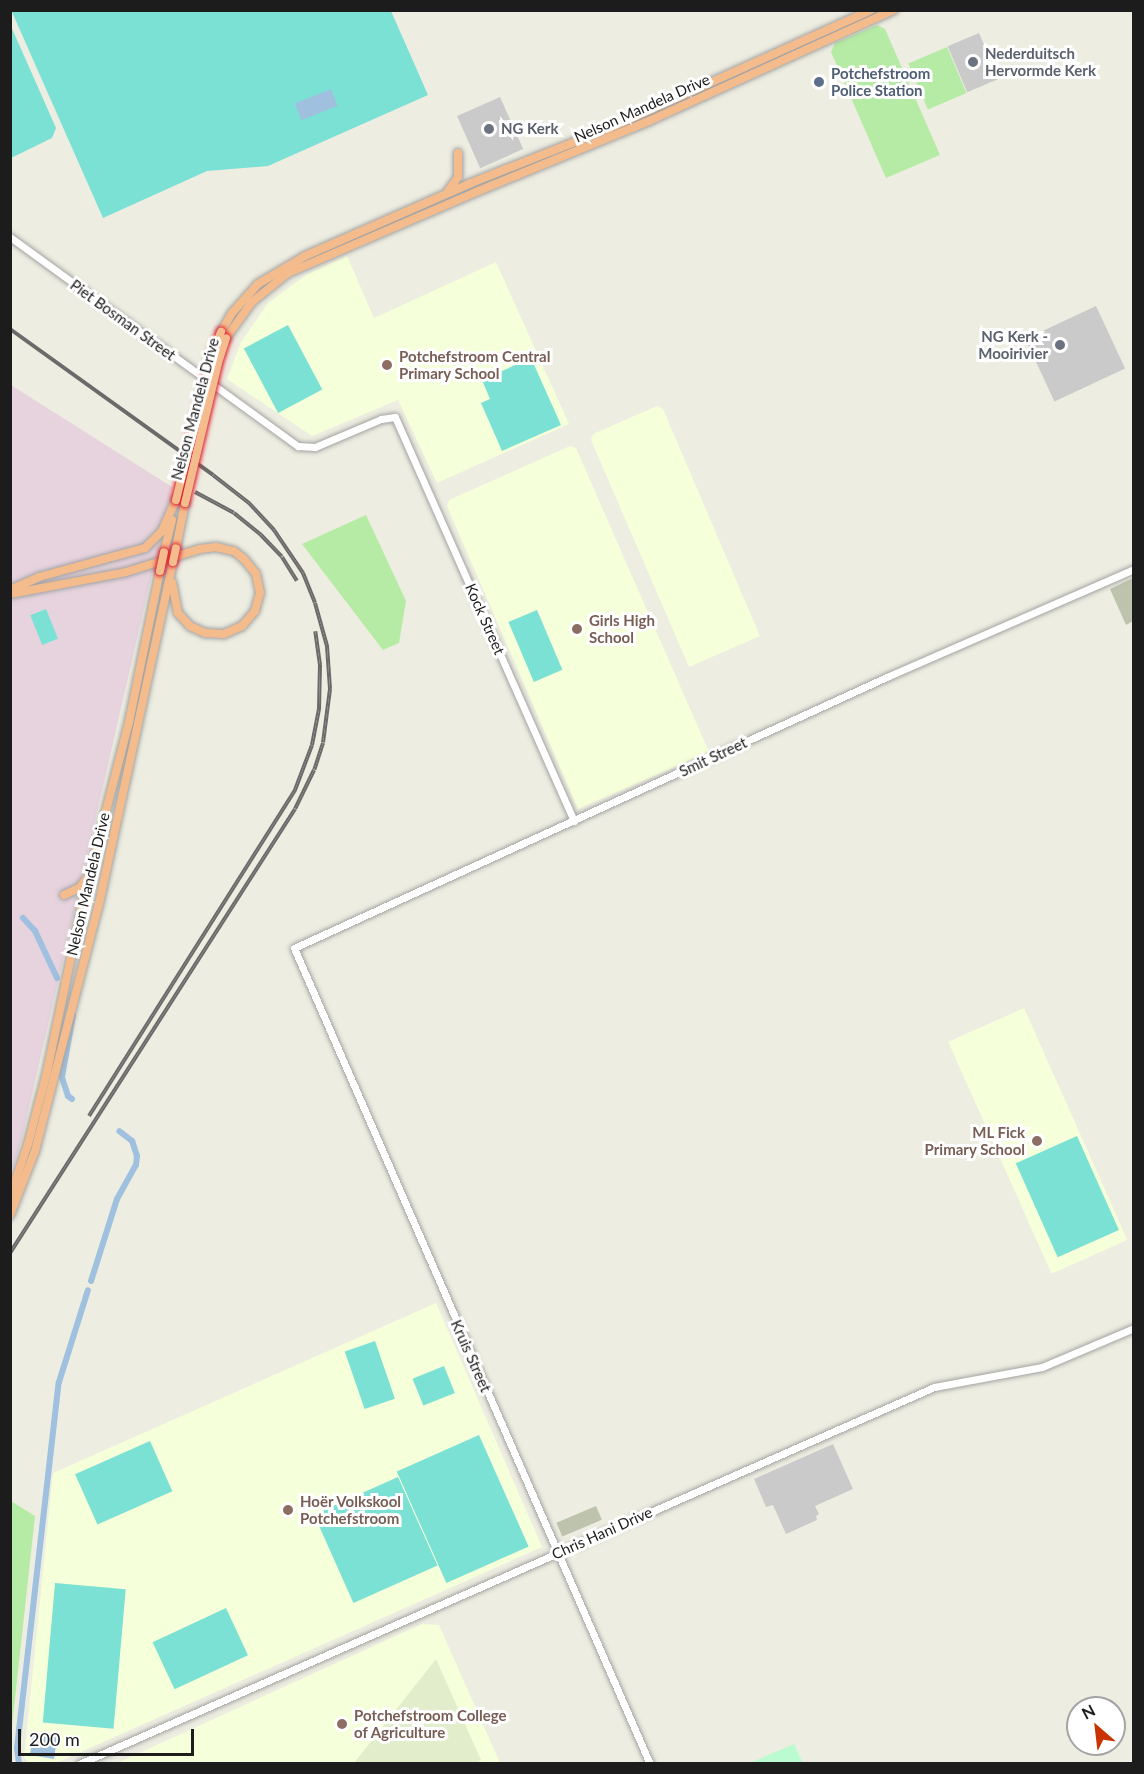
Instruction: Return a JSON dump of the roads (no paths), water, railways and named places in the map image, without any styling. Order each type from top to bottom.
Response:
[{"type":"highway","name":"Nelson Mandela Drive","points":[[10,1196],[28,1144],[47,1072],[90,876],[129,722],[164,552],[181,501],[218,363],[223,335],[243,300],[278,270],[446,194],[610,128],[871,10]]},
{"type":"highway","name":"Nelson Mandela Drive","points":[[223,335],[252,302],[288,273],[649,121],[894,10]]},
{"type":"highway","points":[[446,194],[458,177],[458,153]]},
{"type":"highway","name":"Nelson Mandela Drive","points":[[10,1215],[35,1151],[99,904],[176,548],[181,501]]},
{"type":"highway","points":[[10,592],[39,577],[145,548],[162,531],[181,501]]},
{"type":"highway","points":[[10,592],[126,572],[200,549],[216,547],[239,555],[256,574],[260,592],[255,611],[234,631],[214,634],[197,630],[184,621],[175,607],[172,565]]},
{"type":"highway","points":[[64,896],[79,888],[90,876]]},
{"type":"street","name":"Piet Bosman Street","points":[[10,237],[298,446],[315,447],[381,419],[395,417]]},
{"type":"street","name":"Kock Street","points":[[395,417],[574,821]]},
{"type":"street","name":"Smit Street","points":[[294,948],[880,681],[1134,569]]},
{"type":"street","name":"Kruis Street","points":[[294,948],[650,1764]]},
{"type":"street","name":"Chris Hani Drive","points":[[79,1764],[934,1387],[1042,1367],[1134,1328]]},
{"type":"waterway","points":[[23,918],[35,931],[57,978]]},
{"type":"waterway","points":[[72,1099],[68,1096],[62,1077],[73,1015]]},
{"type":"waterway","points":[[91,1281],[117,1199],[136,1165],[137,1156],[132,1141],[119,1131]]},
{"type":"waterway","points":[[19,1764],[17,1748],[59,1382],[88,1290]]},
{"type":"railway","points":[[10,329],[213,475],[249,503],[274,530],[303,573],[315,603],[327,646],[330,689],[323,743],[314,770],[295,809],[10,1253]]},
{"type":"railway","points":[[195,492],[234,513],[261,535],[282,557],[297,581]]},
{"type":"railway","points":[[89,1116],[295,790],[312,745],[319,709],[320,665],[315,631]]},
{"type":"place","name":"Nederduitsch Hervormde Kerk","points":[[973,62]]},
{"type":"place","name":"Potchefstroom Police Station","points":[[819,82]]},
{"type":"place","name":"NG Kerk","points":[[489,129]]},
{"type":"place","name":"NG Kerk - Mooirivier","points":[[1060,345]]},
{"type":"place","name":"Potchefstroom Central Primary School","points":[[387,365]]},
{"type":"place","name":"Girls High School","points":[[577,629]]},
{"type":"place","name":"ML Fick Primary School","points":[[1037,1141]]},
{"type":"place","name":"Hoër Volkskool Potchefstroom","points":[[288,1510]]},
{"type":"place","name":"Potchefstroom College of Agriculture","points":[[342,1724]]}]
